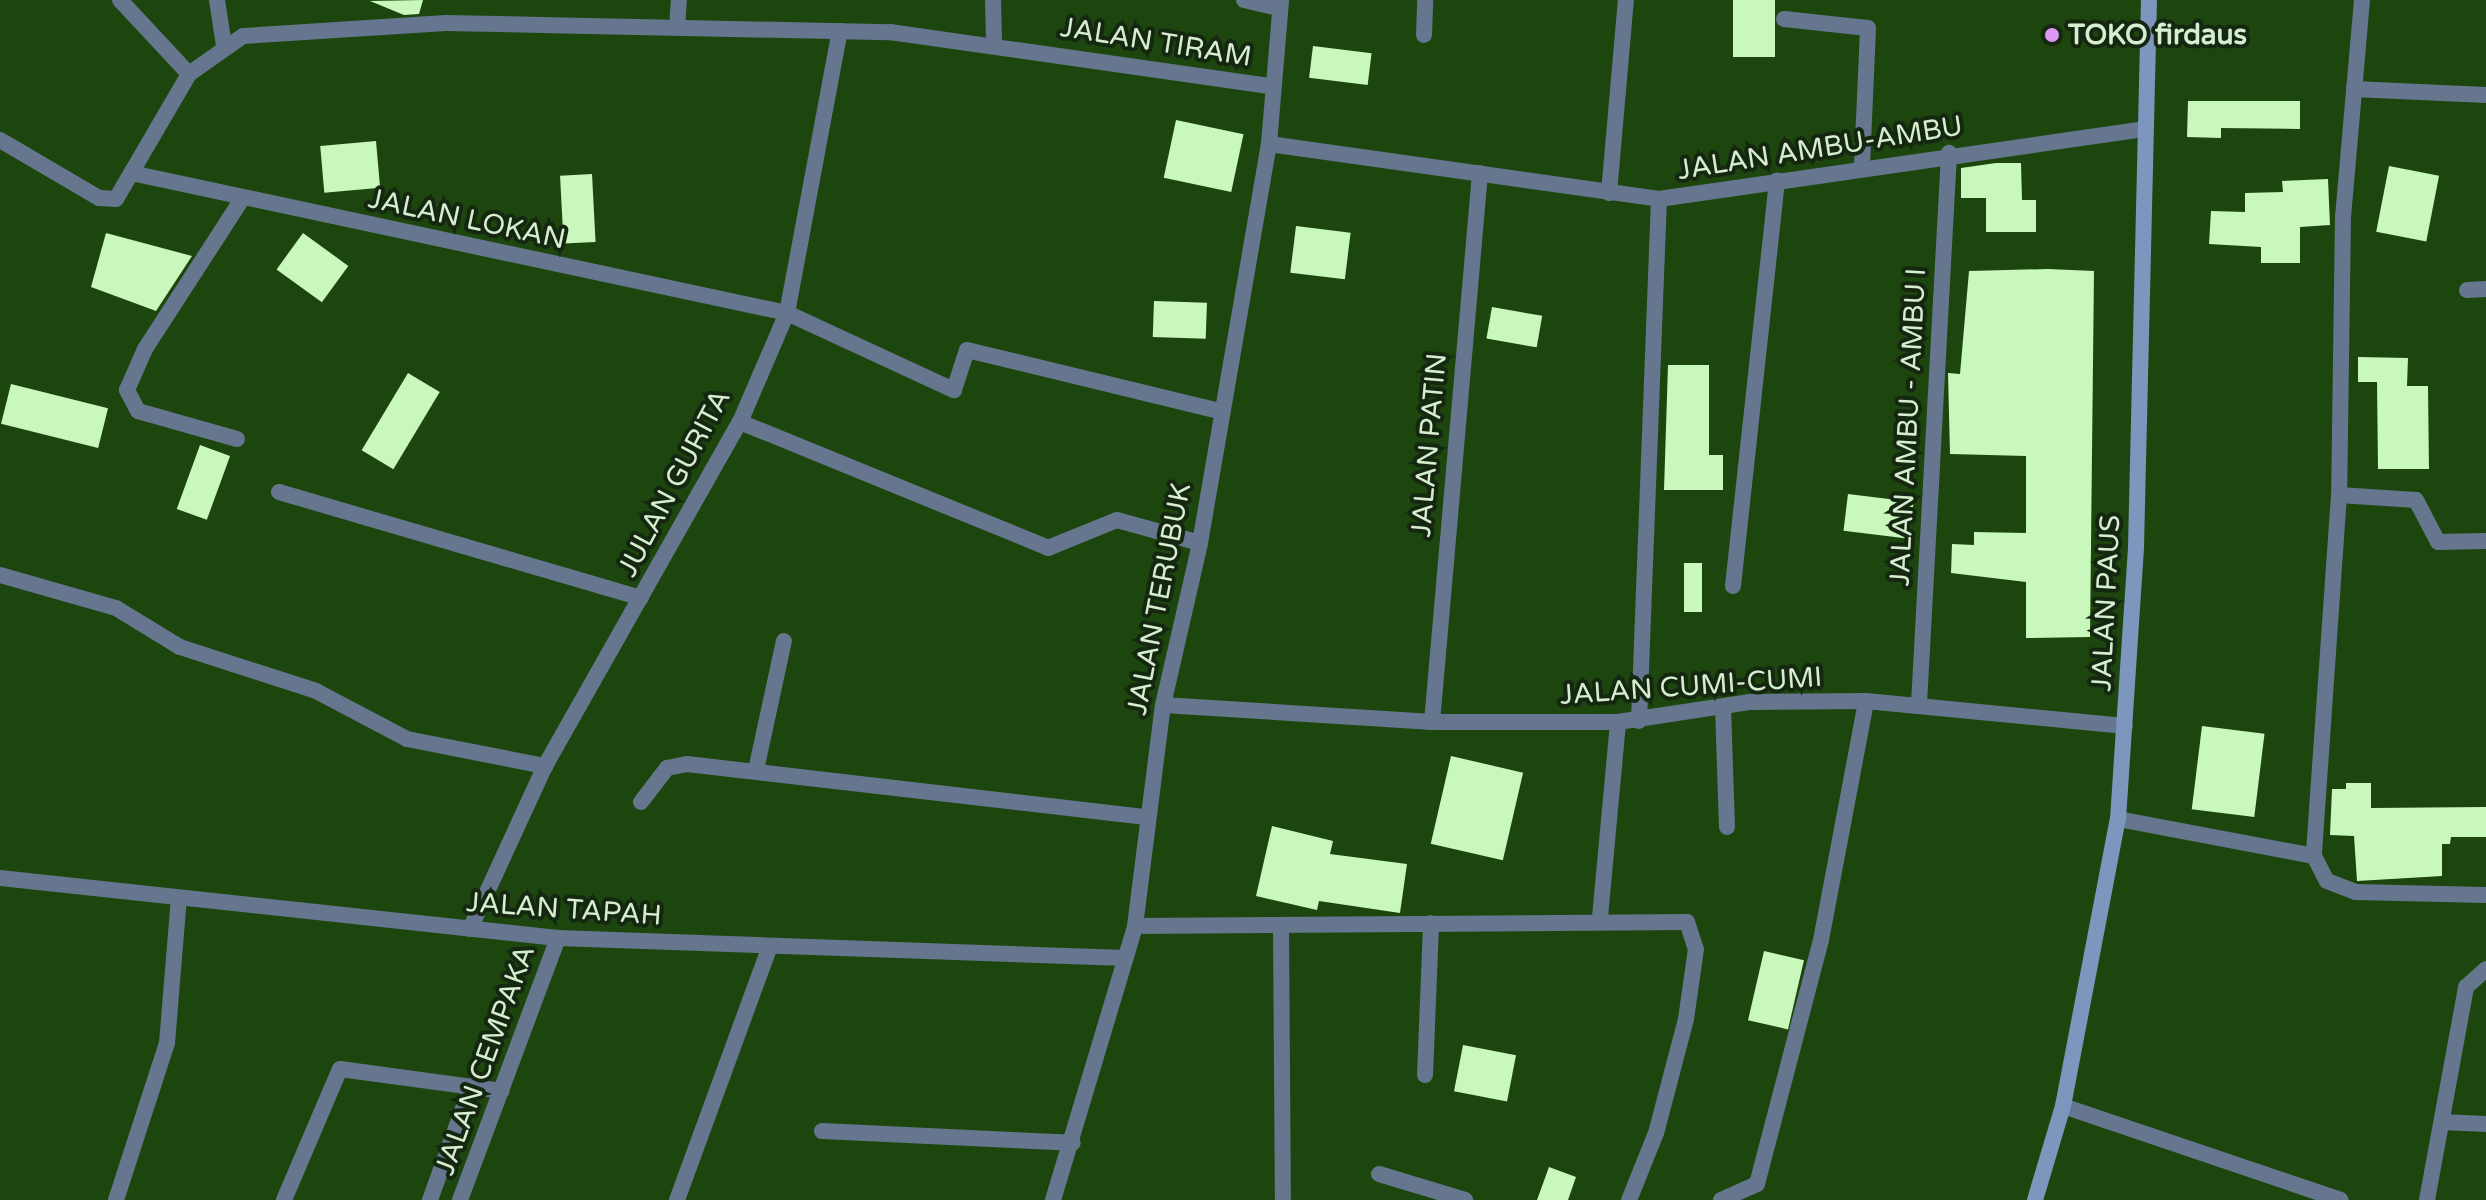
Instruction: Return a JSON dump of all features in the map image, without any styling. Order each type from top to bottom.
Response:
[{"type":"main road","name":"JALAN PAUS","points":[[2035,1200],[2063,1106],[2118,819],[2137,515],[2142,129],[2149,0]]},
{"type":"street","points":[[0,140],[99,198],[123,196],[189,74],[120,0]]},
{"type":"street","points":[[217,0],[224,46]]},
{"type":"street","points":[[677,27],[679,0]]},
{"type":"street","points":[[993,0],[994,42]]},
{"type":"street","points":[[1244,0],[1280,4]]},
{"type":"street","points":[[1424,35],[1425,0]]},
{"type":"street","points":[[1609,193],[1626,0]]},
{"type":"street","points":[[2362,0],[2343,217],[2339,495],[2314,856],[2327,881],[2355,892],[2486,895]]},
{"type":"street","name":"JALAN TERUBUK","points":[[1053,1200],[1073,1143],[1135,926],[1144,817],[1163,705],[1200,543],[1220,411],[1269,144],[1269,86],[1280,4]]},
{"type":"street","points":[[1784,19],[1868,28],[1862,165]]},
{"type":"street","name":"JALAN TIRAM","points":[[189,74],[224,46],[295,29],[677,27],[840,31],[994,42],[1269,86]]},
{"type":"street","name":"JULAN GURITA","points":[[470,929],[545,766],[740,422],[787,313],[840,31]]},
{"type":"street","points":[[2354,89],[2486,95]]},
{"type":"street","name":"JALAN AMBU-AMBU","points":[[1269,144],[1659,199],[1862,165],[2142,129]]},
{"type":"street","name":"JALAN AMBU - AMBU I","points":[[1919,704],[1949,153]]},
{"type":"street","name":"JALAN PATIN","points":[[1432,722],[1480,173]]},
{"type":"street","name":"JALAN LOKAN","points":[[136,174],[787,313],[954,390],[967,350],[1220,411]]},
{"type":"street","points":[[1733,586],[1777,180]]},
{"type":"street","points":[[237,439],[138,411],[127,390],[145,349],[242,199]]},
{"type":"street","points":[[1639,721],[1659,199]]},
{"type":"street","points":[[2467,290],[2486,289]]},
{"type":"street","points":[[740,422],[1048,548],[1117,520],[1200,543]]},
{"type":"street","points":[[279,492],[641,598]]},
{"type":"street","points":[[2339,495],[2416,500],[2438,542],[2486,541]]},
{"type":"street","points":[[0,575],[116,608],[180,647],[316,691],[407,739],[545,766]]},
{"type":"street","points":[[756,770],[784,641]]},
{"type":"street","points":[[1721,1200],[1757,1184],[1821,940],[1866,701]]},
{"type":"street","name":"JALAN CUMI-CUMI","points":[[1163,705],[1432,722],[1618,722],[1723,707],[1866,701],[2125,726]]},
{"type":"street","points":[[1723,707],[1727,827]]},
{"type":"street","points":[[1600,917],[1618,722]]},
{"type":"street","points":[[641,802],[667,768],[756,770],[1144,817]]},
{"type":"street","points":[[2118,819],[2314,856]]},
{"type":"street","name":"JALAN TAPAH","points":[[0,878],[558,938],[1126,958]]},
{"type":"street","points":[[116,1200],[167,1043],[179,898]]},
{"type":"street","points":[[1135,926],[1281,929],[1600,917],[1679,919],[1695,936],[1669,1086],[1629,1200]]},
{"type":"street","points":[[1425,1075],[1431,923]]},
{"type":"street","points":[[1281,929],[1283,1200]]},
{"type":"street","name":"JALAN CEMPAKA","points":[[462,1197],[558,938]]},
{"type":"street","points":[[677,1200],[770,946]]},
{"type":"street","points":[[2427,1200],[2466,987],[2486,969]]},
{"type":"street","points":[[284,1200],[340,1069],[502,1091]]},
{"type":"street","points":[[462,1197],[433,1192],[471,1086]]},
{"type":"street","points":[[2063,1106],[2340,1200]]},
{"type":"street","points":[[2442,1122],[2486,1124]]},
{"type":"street","points":[[822,1131],[1073,1143]]},
{"type":"street","points":[[1379,1174],[1465,1200]]},
{"type":"building","points":[[423,0],[419,14],[404,15],[370,1]]},
{"type":"building","points":[[1733,0],[1775,0],[1775,57],[1733,57]]},
{"type":"building","points":[[1313,46],[1372,53],[1368,85],[1309,78]]},
{"type":"building","points":[[2188,101],[2300,101],[2300,129],[2221,128],[2221,138],[2187,137]]},
{"type":"building","points":[[1176,120],[1243,134],[1231,192],[1164,178]]},
{"type":"building","points":[[376,141],[380,188],[324,193],[320,146]]},
{"type":"building","points":[[2021,163],[2022,200],[2036,200],[2036,232],[1986,232],[1986,198],[1961,198],[1961,168]]},
{"type":"building","points":[[2389,166],[2439,176],[2426,242],[2376,232]]},
{"type":"building","points":[[592,174],[596,242],[564,244],[560,176]]},
{"type":"building","points":[[2328,179],[2330,225],[2300,227],[2300,263],[2261,263],[2261,247],[2209,244],[2211,211],[2245,212],[2245,193],[2283,192],[2282,181]]},
{"type":"building","points":[[1296,226],[1351,233],[1345,279],[1290,273]]},
{"type":"building","points":[[106,233],[192,256],[156,311],[91,287]]},
{"type":"building","points":[[303,233],[348,266],[322,302],[277,269]]},
{"type":"building","points":[[1969,271],[2094,271],[2090,637],[2026,638],[2026,582],[1951,573],[1952,544],[1974,545],[1974,532],[2026,533],[2026,456],[1950,454],[1948,373],[1960,374]]},
{"type":"building","points":[[1154,301],[1207,303],[1206,339],[1153,337]]},
{"type":"building","points":[[1492,307],[1542,316],[1537,347],[1486,339]]},
{"type":"building","points":[[2358,357],[2408,358],[2407,386],[2428,386],[2429,469],[2378,469],[2377,382],[2358,382]]},
{"type":"building","points":[[1668,365],[1709,365],[1709,455],[1723,455],[1723,490],[1664,490]]},
{"type":"building","points":[[408,373],[440,392],[393,469],[362,450]]},
{"type":"building","points":[[11,384],[108,408],[98,448],[1,424]]},
{"type":"building","points":[[200,445],[230,456],[207,520],[177,509]]},
{"type":"building","points":[[1848,494],[1914,502],[1909,539],[1843,531]]},
{"type":"building","points":[[1684,563],[1702,563],[1702,612],[1684,612]]},
{"type":"building","points":[[2202,726],[2265,734],[2254,817],[2192,809]]},
{"type":"building","points":[[1451,756],[1523,773],[1503,860],[1431,844]]},
{"type":"building","points":[[2346,783],[2371,783],[2371,808],[2486,807],[2486,837],[2451,837],[2450,844],[2442,844],[2442,876],[2357,881],[2354,836],[2330,835],[2332,789],[2346,789]]},
{"type":"building","points":[[1272,826],[1333,841],[1330,854],[1407,864],[1400,913],[1319,901],[1317,910],[1256,896]]},
{"type":"building","points":[[1764,951],[1804,960],[1788,1029],[1748,1020]]},
{"type":"building","points":[[1463,1045],[1516,1055],[1507,1101],[1454,1091]]},
{"type":"building","points":[[1549,1167],[1576,1177],[1568,1200],[1537,1200]]},
{"type":"place","name":"TOKO firdaus","points":[[2052,35]]}]
